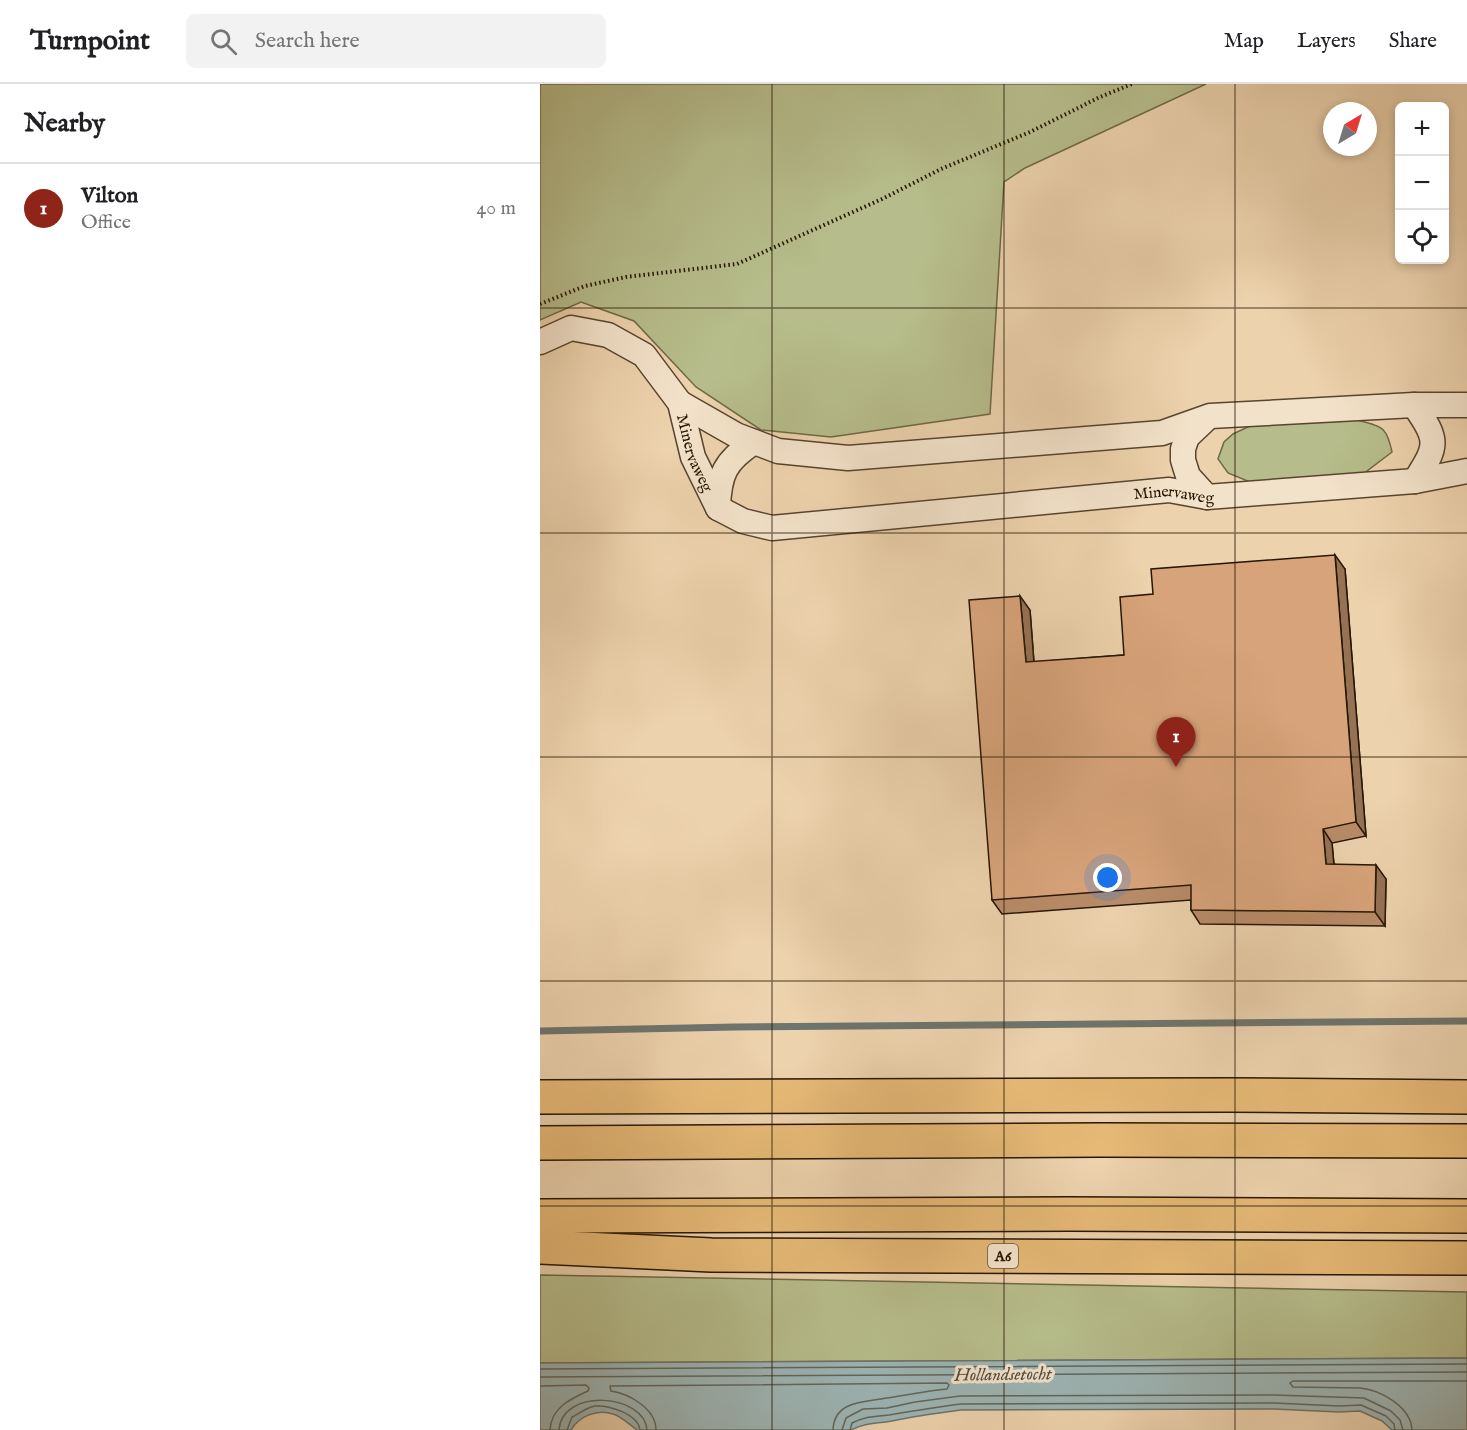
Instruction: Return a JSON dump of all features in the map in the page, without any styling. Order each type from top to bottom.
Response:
[{"type":"highway","points":[[540,1096],[1467,1097]]},
{"type":"highway","points":[[540,1143],[1100,1140],[1467,1142]]},
{"type":"highway","points":[[540,1216],[1068,1214],[1467,1216]]},
{"type":"highway","name":"A6","points":[[540,1247],[723,1255],[1467,1258]]},
{"type":"street","points":[[540,342],[571,328],[608,334],[644,355],[680,403]]},
{"type":"street","name":"Minervaweg","points":[[680,403],[736,435],[778,451],[848,458],[1162,433],[1210,416],[1414,405],[1467,405]]},
{"type":"street","name":"Minervaweg","points":[[680,403],[693,457],[718,508],[743,521],[772,528],[1169,490],[1207,497],[1415,481],[1467,471]]},
{"type":"street","points":[[1414,405],[1431,433],[1433,443],[1432,454],[1415,481]]},
{"type":"street","points":[[1207,497],[1188,476],[1183,460],[1183,449],[1187,437],[1210,416]]},
{"type":"street","points":[[718,508],[719,484],[729,464],[737,453],[754,442]]},
{"type":"path","points":[[540,304],[585,286],[626,277],[737,264],[882,199],[941,169],[1030,132],[1100,97],[1132,84]]},
{"type":"green space","points":[[540,84],[1206,84],[1025,168],[1004,182],[990,414],[831,437],[761,430],[696,387],[634,321],[581,302],[540,320]]},
{"type":"green space","points":[[1354,419],[1376,425],[1384,431],[1392,452],[1363,474],[1250,482],[1228,473],[1218,459],[1224,442],[1233,434],[1254,424]]},
{"type":"green space","points":[[540,1275],[1467,1292],[1467,1358],[540,1363]]},
{"type":"water","name":"Hollandsetocht","points":[[1467,1358],[1467,1430],[1392,1430],[1382,1421],[1360,1411],[1274,1409],[961,1410],[867,1424],[851,1430],[637,1430],[616,1415],[601,1412],[584,1417],[571,1430],[540,1430],[540,1363]]},
{"type":"building","points":[[1335,555],[1356,822],[1323,829],[1326,864],[1376,865],[1375,912],[1191,910],[1191,885],[992,900],[969,600],[1020,596],[1026,662],[1124,655],[1120,597],[1153,594],[1151,569]]},
{"type":"waterway","points":[[540,1031],[735,1027],[1467,1021]]},
{"type":"place","name":"Vilton","points":[[1176,767]]}]
